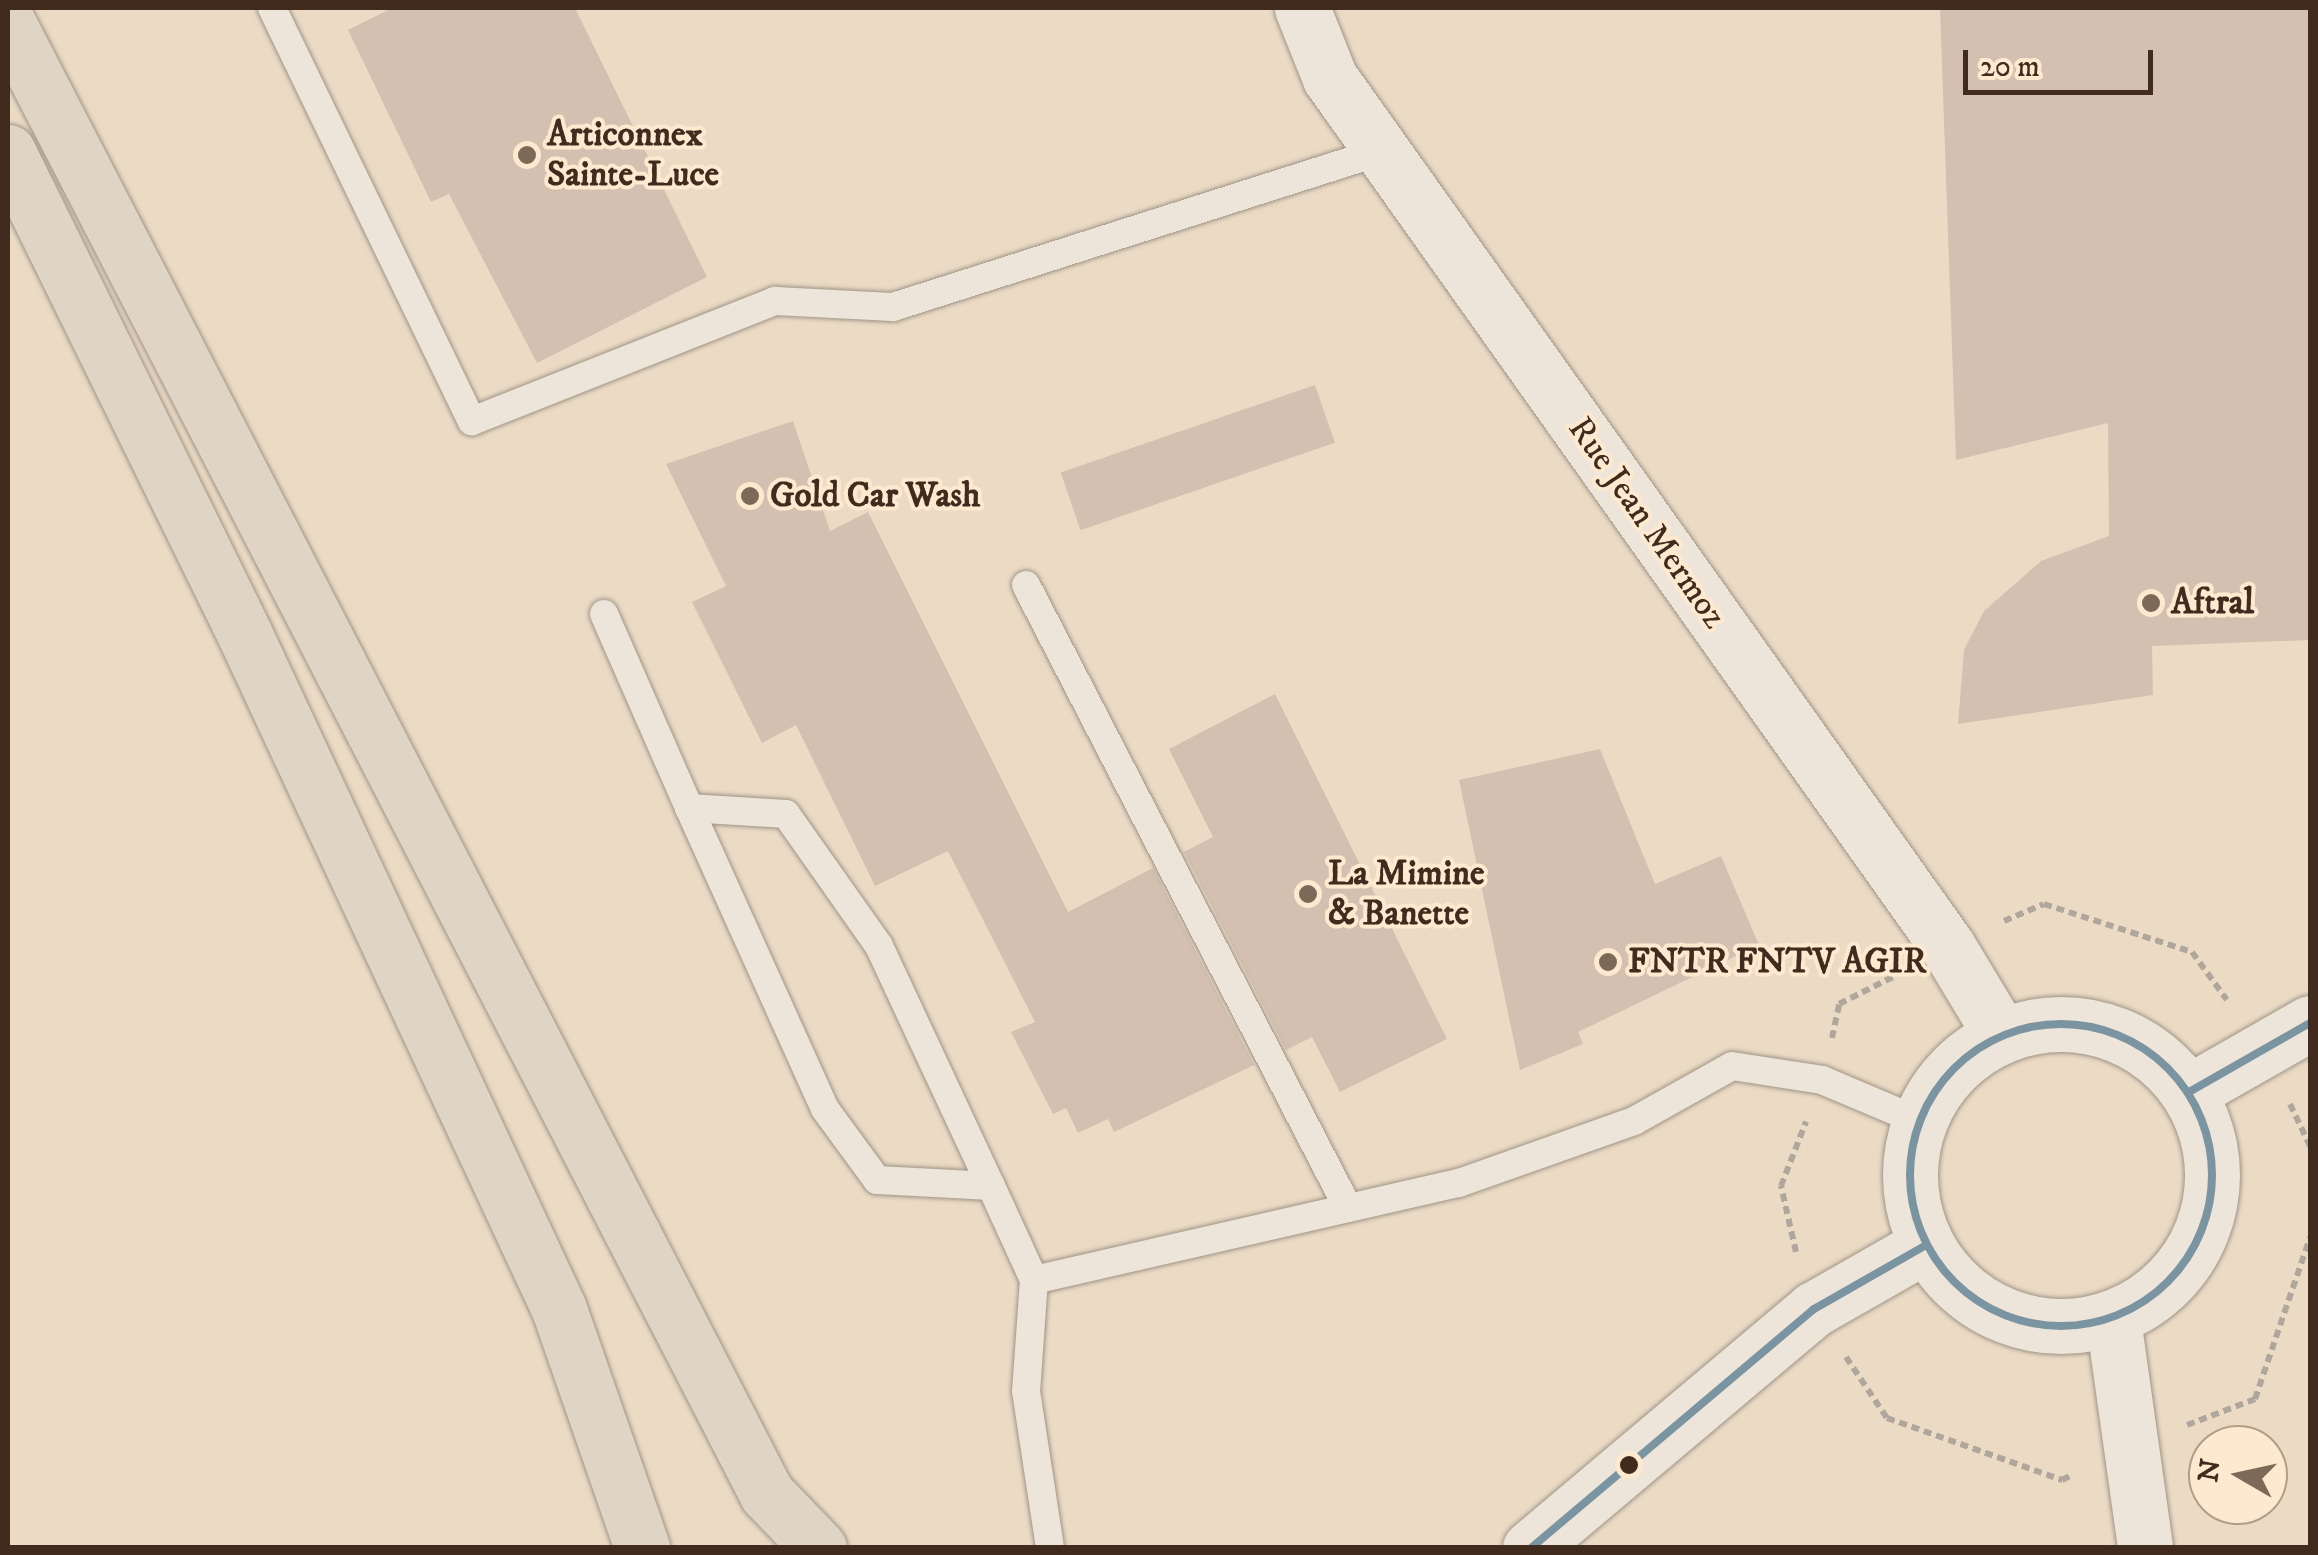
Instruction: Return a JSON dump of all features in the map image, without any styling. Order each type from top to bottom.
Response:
[{"type":"main road","points":[[8,24],[767,1494],[819,1548]]},
{"type":"main road","points":[[8,152],[244,635],[559,1309],[642,1548]]},
{"type":"street","name":"Rue Jean Mermoz","points":[[1302,8],[1330,78],[1948,946],[2001,1035]]},
{"type":"street","points":[[2042,1023],[2126,1036],[2189,1092],[2208,1133],[2214,1178],[2206,1223],[2185,1264],[2153,1297],[2113,1319],[2027,1324],[1952,1281],[1926,1245],[1910,1162],[1919,1121],[1939,1085],[2001,1035],[2042,1023]]},
{"type":"street","points":[[2189,1092],[2310,1023]]},
{"type":"street","points":[[1530,1548],[1814,1308],[1926,1245]]},
{"type":"street","points":[[2113,1319],[2145,1548]]},
{"type":"lane","points":[[272,8],[472,421],[775,301],[893,307],[1382,152]]},
{"type":"lane","points":[[1026,585],[1348,1208]]},
{"type":"lane","points":[[604,614],[824,1109],[878,1180],[991,1186]]},
{"type":"lane","points":[[690,808],[786,814],[879,946],[1034,1280],[1026,1391],[1050,1548]]},
{"type":"lane","points":[[1034,1280],[1460,1183],[1634,1121],[1732,1066],[1822,1080],[1919,1121]]},
{"type":"path","points":[[2310,1146],[2263,1049],[2192,952],[2044,904],[1948,946],[1840,1004],[1822,1080],[1780,1186],[1814,1308],[1887,1418],[2062,1480],[2129,1447],[2254,1399],[2310,1237]]},
{"type":"building","name":"Articonnex Sainte-Luce","points":[[392,8],[575,8],[707,277],[537,363],[449,194],[431,202],[348,30]]},
{"type":"building","points":[[1940,8],[2310,8],[2310,640],[2152,646],[2153,695],[1958,724],[1964,650],[1984,611],[2041,561],[2109,536],[2108,423],[1956,460]]},
{"type":"building","points":[[1315,385],[1335,443],[1081,530],[1061,473]]},
{"type":"building","points":[[793,421],[830,531],[868,512],[1068,912],[1153,868],[1254,1065],[1114,1132],[1108,1119],[1078,1133],[1066,1108],[1053,1114],[1011,1032],[1035,1022],[948,851],[875,886],[796,725],[762,743],[692,602],[726,586],[666,464]]},
{"type":"building","name":"La Mimine & Banette","points":[[1275,694],[1447,1039],[1340,1092],[1312,1037],[1286,1050],[1184,852],[1213,837],[1169,749]]},
{"type":"building","points":[[1600,749],[1655,884],[1721,856],[1759,945],[1578,1032],[1583,1044],[1520,1070],[1459,780]]},
{"type":"transit line","points":[[2189,1092],[2310,1023]]},
{"type":"transit line","points":[[2061,1024],[2119,1035],[2168,1068],[2201,1117],[2212,1175],[2201,1233],[2168,1282],[2119,1315],[2061,1326],[2003,1315],[1954,1282],[1921,1233],[1910,1175],[1921,1117],[1954,1068],[2003,1035],[2061,1024]]},
{"type":"transit line","points":[[1531,1548],[1814,1309],[1926,1245]]},
{"type":"place","name":"Articonnex Sainte-Luce","points":[[527,155]]},
{"type":"place","name":"Gold Car Wash","points":[[750,496]]},
{"type":"place","name":"Aftral","points":[[2151,603]]},
{"type":"place","name":"La Mimine & Banette","points":[[1308,894]]},
{"type":"place","name":"FNTR FNTV AGIR","points":[[1608,962]]}]
